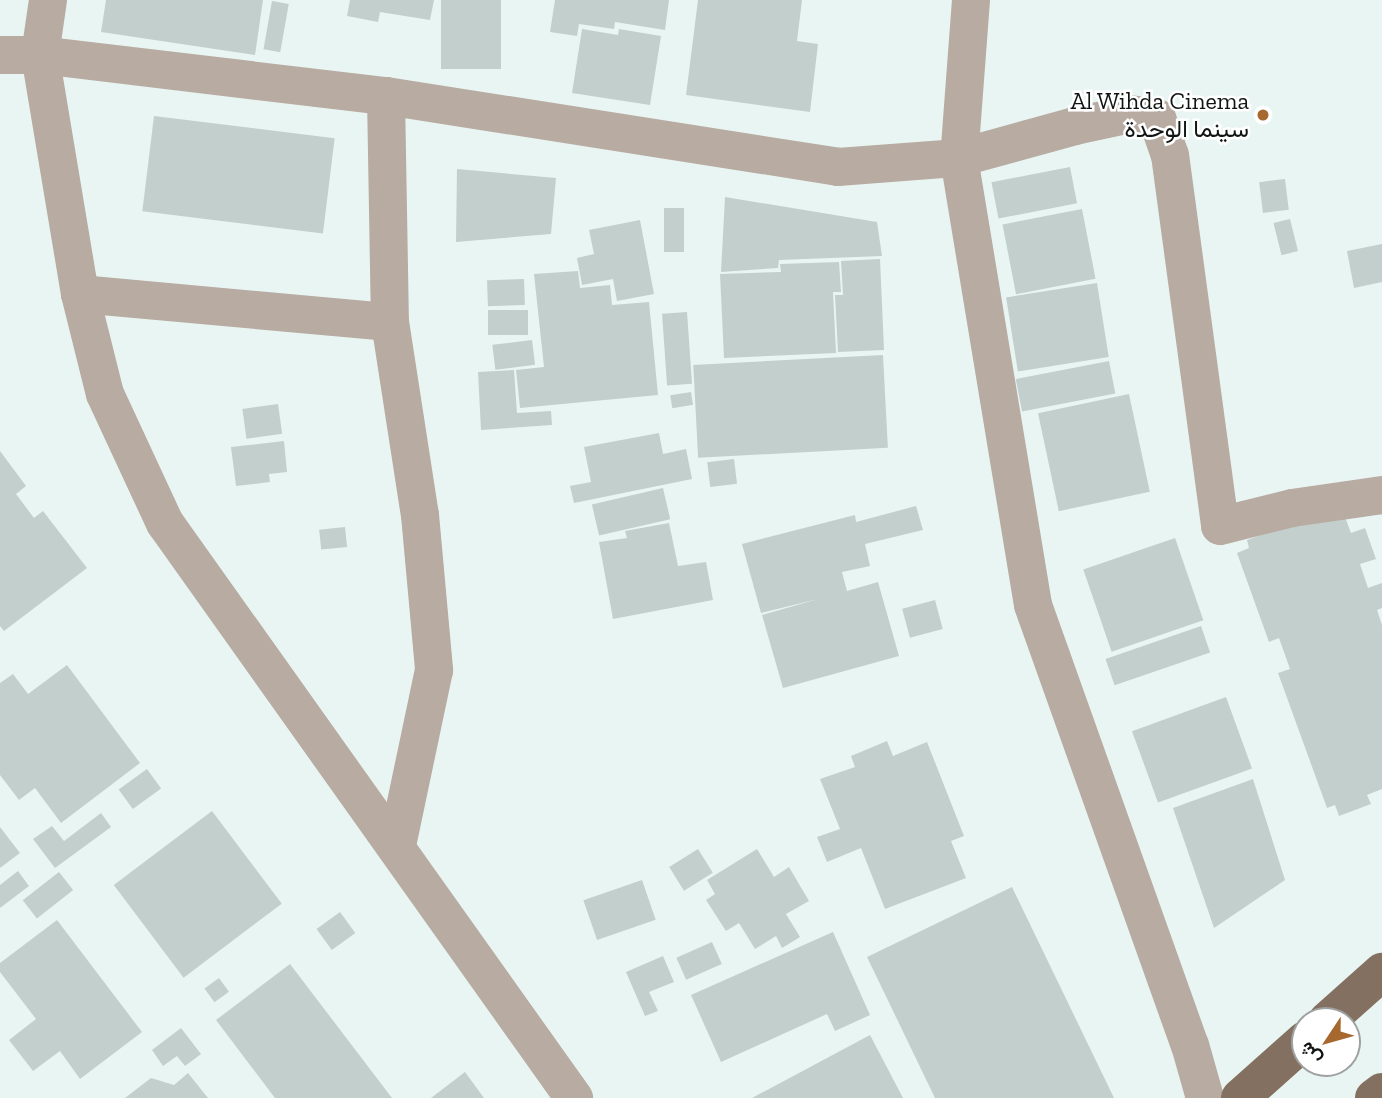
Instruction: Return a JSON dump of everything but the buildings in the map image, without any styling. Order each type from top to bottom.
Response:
[{"type":"main road","points":[[1343,1007],[1382,972]]},
{"type":"main road","points":[[1240,1098],[1291,1052]]},
{"type":"main road","points":[[1374,1098],[1382,1092]]},
{"type":"street","points":[[48,0],[40,55],[80,294],[104,394],[165,523],[574,1098]]},
{"type":"street","points":[[971,0],[959,158],[1033,605],[1190,1045],[1205,1098]]},
{"type":"street","points":[[0,55],[40,55],[386,96],[838,167],[959,158],[1130,114],[1157,118],[1170,155],[1220,526],[1292,508],[1382,495]]},
{"type":"street","points":[[386,96],[390,322],[420,515],[435,670],[397,846]]},
{"type":"street","points":[[80,294],[390,322]]},
{"type":"place","name":"Al Wihda Cinema سينما الوحدة","points":[[1263,115]]}]
